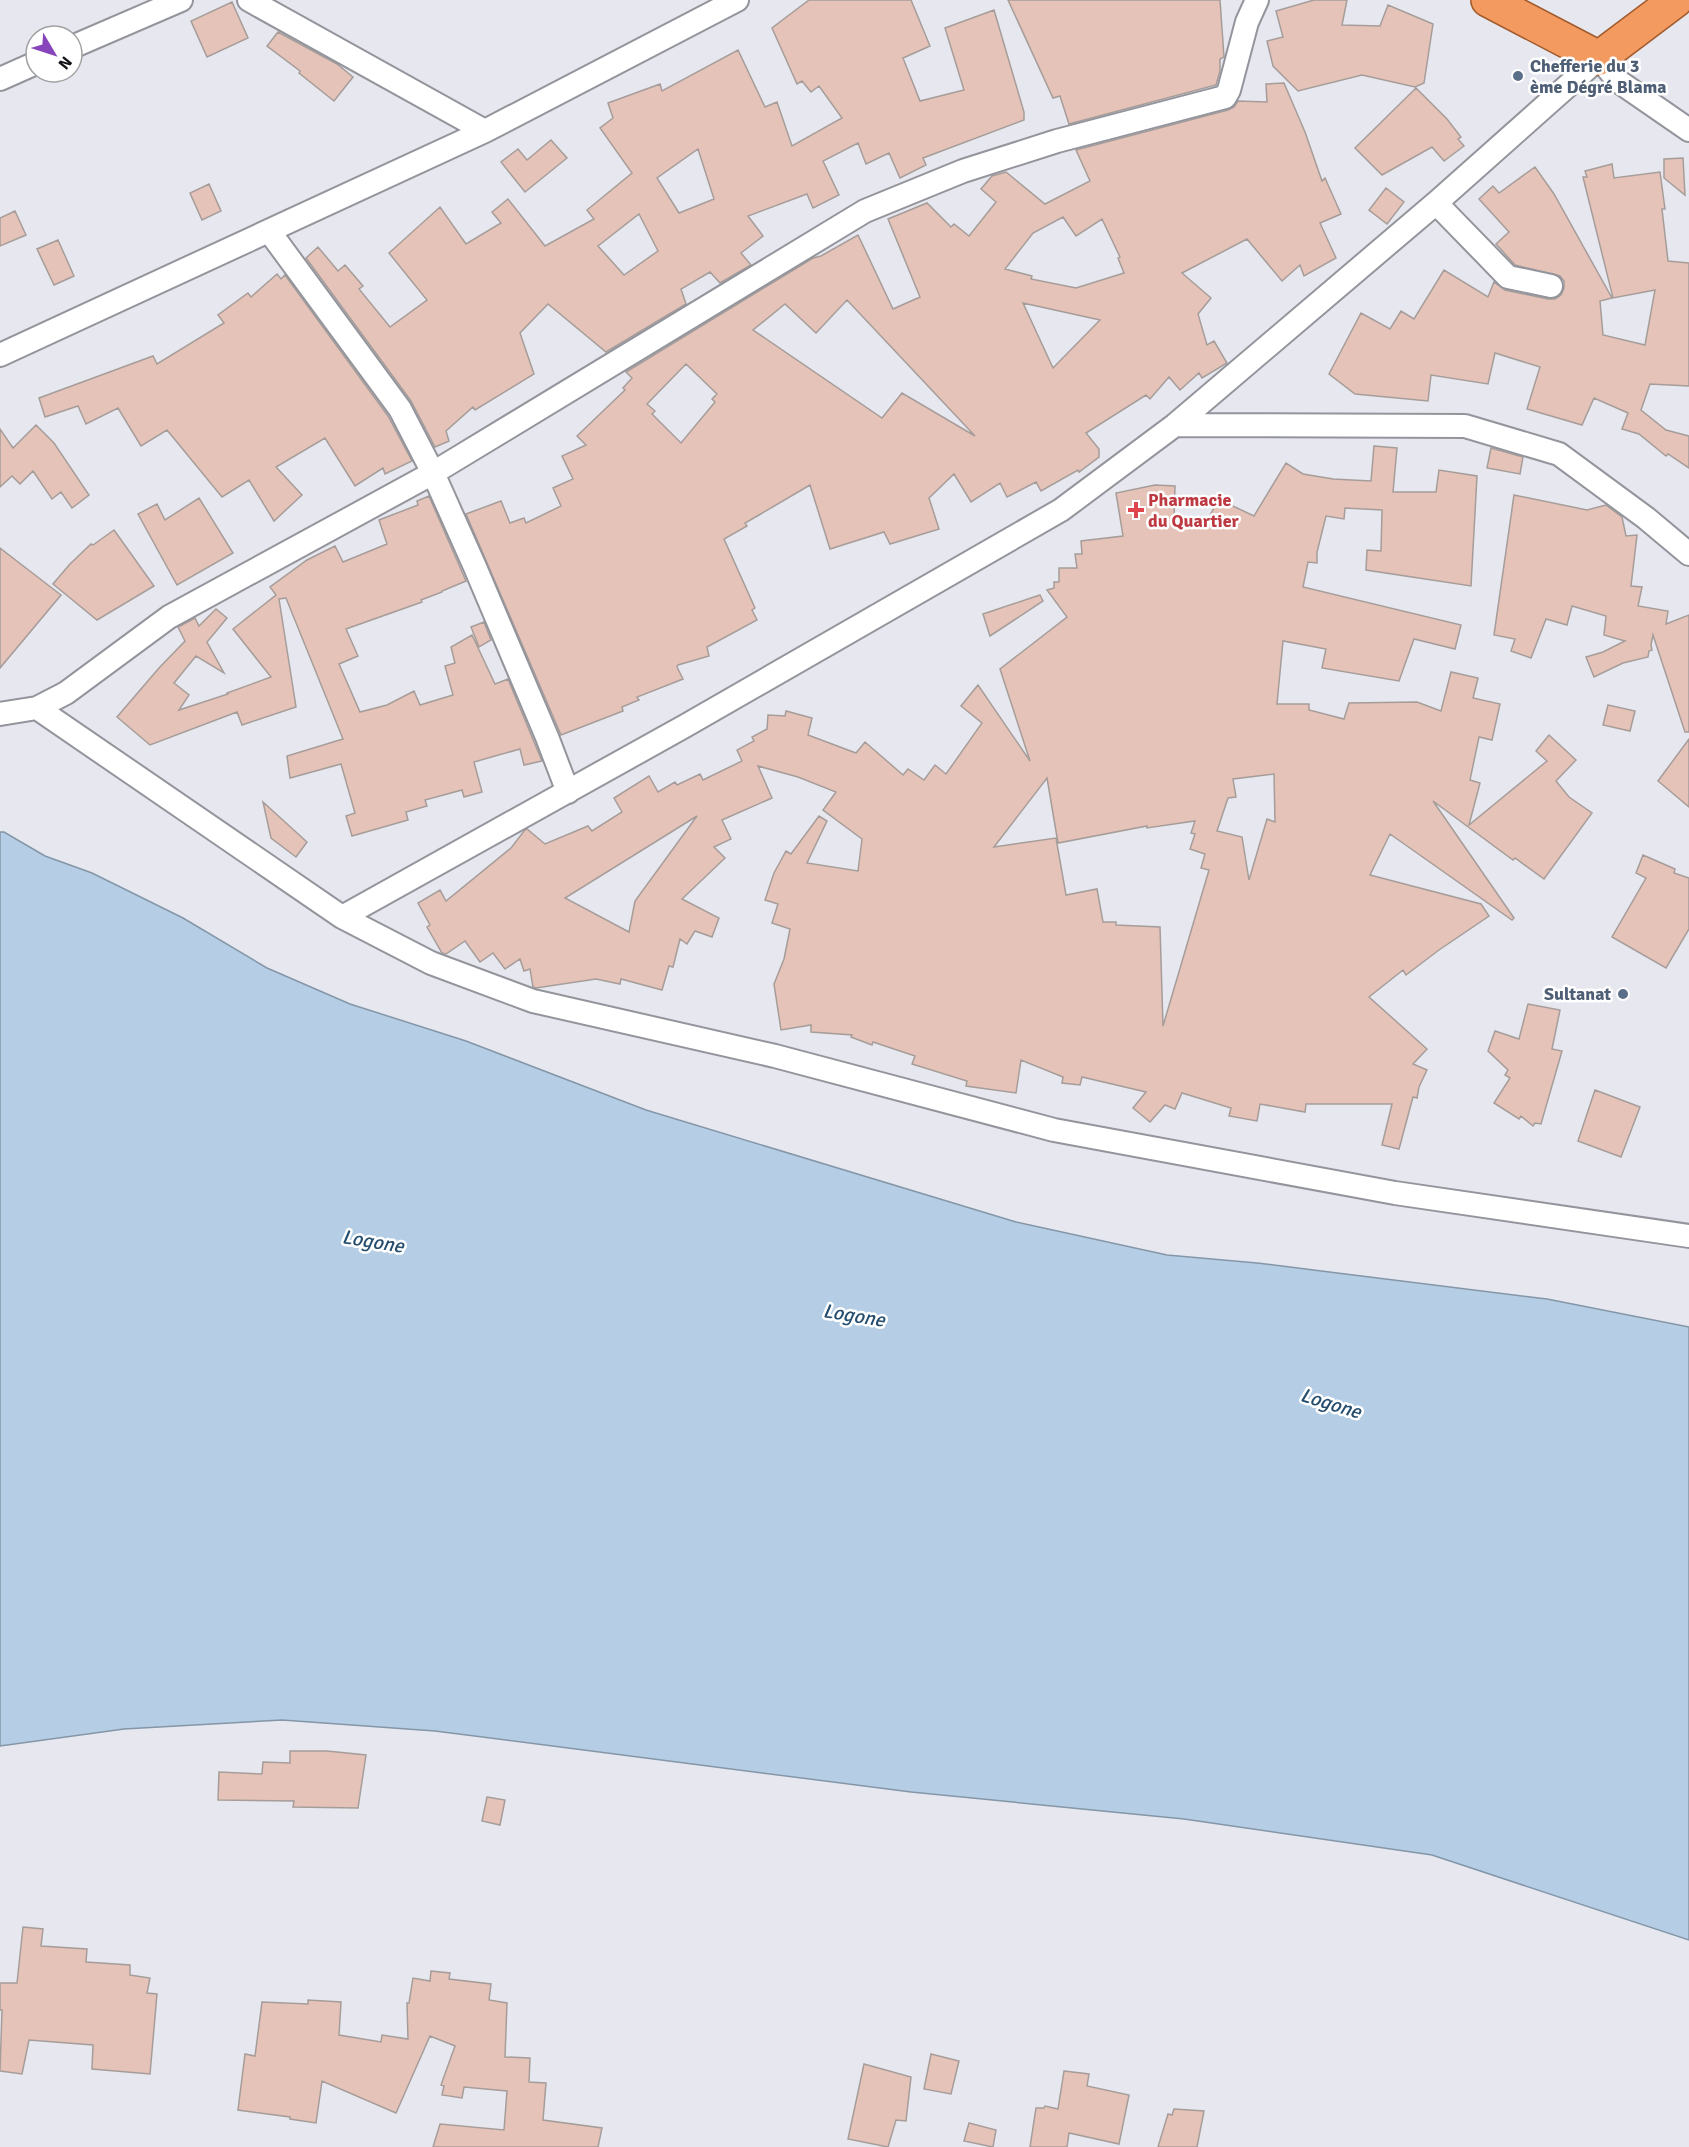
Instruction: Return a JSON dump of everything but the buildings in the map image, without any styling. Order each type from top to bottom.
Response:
[{"type":"highway","points":[[1488,0],[1599,58],[1679,4]]},
{"type":"street","points":[[84,42],[181,0]]},
{"type":"street","points":[[249,0],[485,131]]},
{"type":"street","points":[[0,355],[485,131],[737,0]]},
{"type":"street","points":[[0,714],[37,708],[66,693],[169,617],[433,473],[865,211],[984,164],[1057,141],[1225,97],[1229,90],[1247,22],[1257,0]]},
{"type":"street","points":[[342,917],[567,792],[1061,510],[1175,426],[1436,203],[1599,58],[1618,81],[1689,130]]},
{"type":"street","points":[[0,79],[24,68]]},
{"type":"street","points":[[1436,203],[1508,277],[1551,286]]},
{"type":"street","points":[[269,231],[400,409],[433,473],[547,737],[567,792]]},
{"type":"street","points":[[1175,426],[1465,426],[1559,454],[1646,518],[1689,554]]},
{"type":"street","points":[[37,708],[342,917],[431,963],[533,1001],[775,1056],[1054,1130],[1395,1193],[1689,1236]]},
{"type":"water","name":"Logone","points":[[0,832],[4,832],[45,856],[92,873],[183,918],[267,968],[350,1004],[466,1041],[646,1110],[1016,1222],[1167,1255],[1257,1263],[1547,1299],[1689,1327],[1689,1940],[1432,1855],[1184,1819],[911,1792],[435,1731],[282,1720],[124,1729],[0,1746]]},
{"type":"place","name":"Chefferie du 3 ème Dégré Blama","points":[[1518,76]]},
{"type":"place","name":"Pharmacie du Quartier","points":[[1136,510]]},
{"type":"place","name":"Sultanat","points":[[1623,994]]}]
